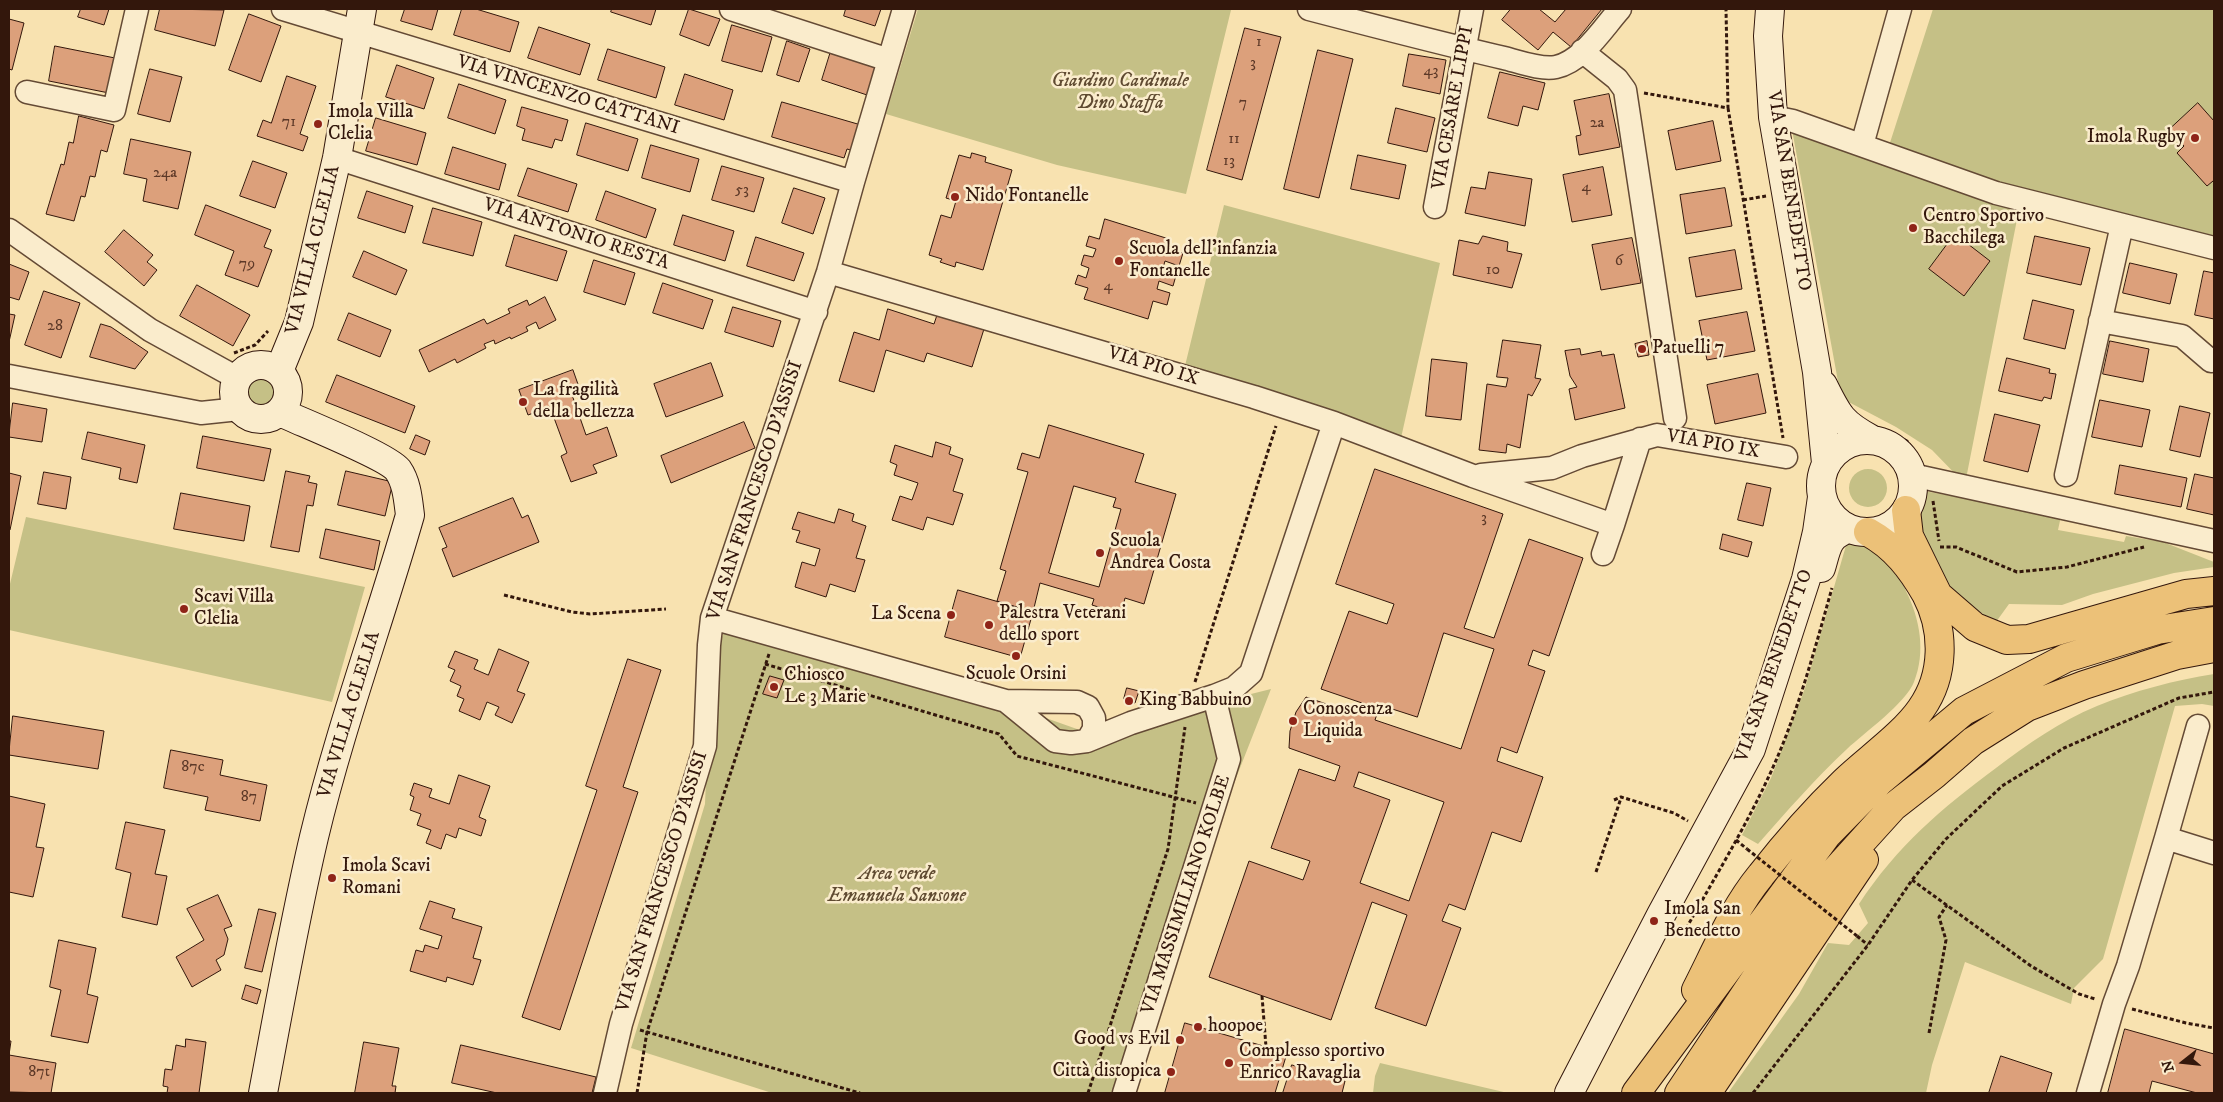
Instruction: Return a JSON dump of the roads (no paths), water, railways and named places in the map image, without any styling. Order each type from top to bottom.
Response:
[{"type":"highway","points":[[1906,510],[1909,536],[1938,595],[1975,627],[2007,640],[2029,639],[2186,594],[2214,591]]},
{"type":"highway","points":[[1654,1068],[1738,907],[1760,875],[1843,783],[1910,722],[1922,709],[1932,690],[1940,660],[1940,633],[1933,608],[1912,570],[1894,549],[1883,540],[1858,530]]},
{"type":"highway","points":[[1636,1093],[1827,835],[1880,782],[1964,711],[2066,658],[2157,630],[2214,621]]},
{"type":"highway","points":[[1679,1093],[1806,904],[1893,807],[1973,742],[2027,707],[2084,685],[2176,655],[2214,648]]},
{"type":"highway","points":[[1708,1093],[1873,846],[1934,775]]},
{"type":"street","points":[[27,92],[114,110],[136,9]]},
{"type":"street","name":"VIA VINCENZO CATTANI","points":[[283,9],[360,20],[853,182]]},
{"type":"street","points":[[731,9],[889,60]]},
{"type":"street","name":"VIA SAN FRANCESCO D'ASSISI","points":[[605,1093],[621,1024],[705,746],[709,645],[712,618],[816,312],[904,9]]},
{"type":"street","points":[[1309,9],[1466,49],[1540,66],[1555,67],[1570,62],[1620,9]]},
{"type":"street","name":"VIA CESARE LIPPI","points":[[1435,208],[1472,9]]},
{"type":"street","name":"VIA SAN BENEDETTO","points":[[1570,1093],[1664,910],[1751,749],[1806,579],[1817,532],[1822,497],[1820,485],[1826,462],[1817,372],[1773,117],[1768,36],[1770,9]]},
{"type":"street","points":[[1862,145],[1900,9]]},
{"type":"street","name":"VIA VILLA CLELIA","points":[[278,371],[299,322],[337,158],[360,20]]},
{"type":"street","points":[[1582,51],[1617,78],[1625,90],[1675,418]]},
{"type":"street","points":[[1773,117],[1793,121],[1996,193],[2214,248]]},
{"type":"street","name":"VIA ANTONIO RESTA","points":[[337,158],[816,312]]},
{"type":"street","points":[[2066,475],[2122,225]]},
{"type":"street","points":[[9,230],[150,330],[237,378]]},
{"type":"street","name":"VIA PIO IX","points":[[828,272],[1282,406],[1334,423],[1473,476],[1613,525]]},
{"type":"street","points":[[2100,321],[2182,336],[2211,361]]},
{"type":"street","points":[[261,364],[270,366],[278,371],[288,386],[288,396],[280,412],[272,417],[254,419],[239,409],[233,394],[237,378],[243,370],[261,364]]},
{"type":"street","name":"VIA SAN BENEDETTO","points":[[1817,372],[1835,409],[1849,427],[1897,450],[1906,462],[1912,475]]},
{"type":"street","points":[[9,376],[202,413],[239,409]]},
{"type":"street","name":"VIA VILLA CLELIA","points":[[263,1093],[314,837],[345,724],[410,515],[406,488],[397,470],[380,458],[280,412]]},
{"type":"street","points":[[1006,701],[1055,741],[1071,743],[1087,741],[1131,723],[1234,688],[1251,673],[1334,423]]},
{"type":"street","name":"VIA PIO IX","points":[[1473,476],[1552,468],[1582,456],[1658,435],[1786,457]]},
{"type":"street","name":"VIA PIO IX","points":[[1603,554],[1640,439]]},
{"type":"street","points":[[1826,462],[1834,452],[1845,444],[1857,440],[1871,439]]},
{"type":"street","points":[[1906,510],[1911,499],[1912,475],[2214,541]]},
{"type":"street","points":[[1822,497],[1827,510],[1836,521],[1858,530]]},
{"type":"street","name":"VIA SAN BENEDETTO","points":[[1585,1093],[1737,810],[1762,757],[1798,660],[1827,547],[1834,535],[1890,526],[1906,510]]},
{"type":"street","points":[[712,618],[1006,701],[1077,702],[1131,723]]},
{"type":"street","name":"VIA MASSIMILIANO KOLBE","points":[[1124,1093],[1229,759],[1214,696]]},
{"type":"street","points":[[1087,741],[1094,729],[1094,718],[1088,707]]},
{"type":"street","points":[[2088,1093],[2114,1004],[2128,966],[2198,726]]},
{"type":"street","points":[[2166,838],[2214,853]]},
{"type":"place","name":"Imola Villa Clelia","points":[[318,124]]},
{"type":"place","name":"Imola Rugby","points":[[2195,138]]},
{"type":"place","name":"Nido Fontanelle","points":[[955,197]]},
{"type":"place","name":"Centro Sportivo Bacchilega","points":[[1913,228]]},
{"type":"place","name":"Scuola dell'infanzia Fontanelle","points":[[1119,261]]},
{"type":"place","name":"Patuelli 7","points":[[1642,349]]},
{"type":"place","name":"La fragilità della bellezza","points":[[523,402]]},
{"type":"place","name":"Scuola Andrea Costa","points":[[1100,553]]},
{"type":"place","name":"Scavi Villa Clelia","points":[[184,609]]},
{"type":"place","name":"La Scena","points":[[951,615]]},
{"type":"place","name":"Palestra Veterani dello sport","points":[[989,625]]},
{"type":"place","name":"Scuole Orsini","points":[[1016,656]]},
{"type":"place","name":"Chiosco Le 3 Marie","points":[[774,687]]},
{"type":"place","name":"King Babbuino","points":[[1129,701]]},
{"type":"place","name":"Conoscenza Liquida","points":[[1293,721]]},
{"type":"place","name":"Imola Scavi Romani","points":[[332,878]]},
{"type":"place","name":"Imola San Benedetto","points":[[1654,921]]},
{"type":"place","name":"hoopoe","points":[[1198,1027]]},
{"type":"place","name":"Good vs Evil","points":[[1180,1040]]},
{"type":"place","name":"Complesso sportivo Enrico Ravaglia","points":[[1229,1063]]},
{"type":"place","name":"Città distopica","points":[[1171,1072]]},
{"type":"park label","name":"Giardino Cardinale Dino Staffa","points":[[1120,93]]},
{"type":"park label","name":"Area verde Emanuela Sansone","points":[[897,886]]}]
